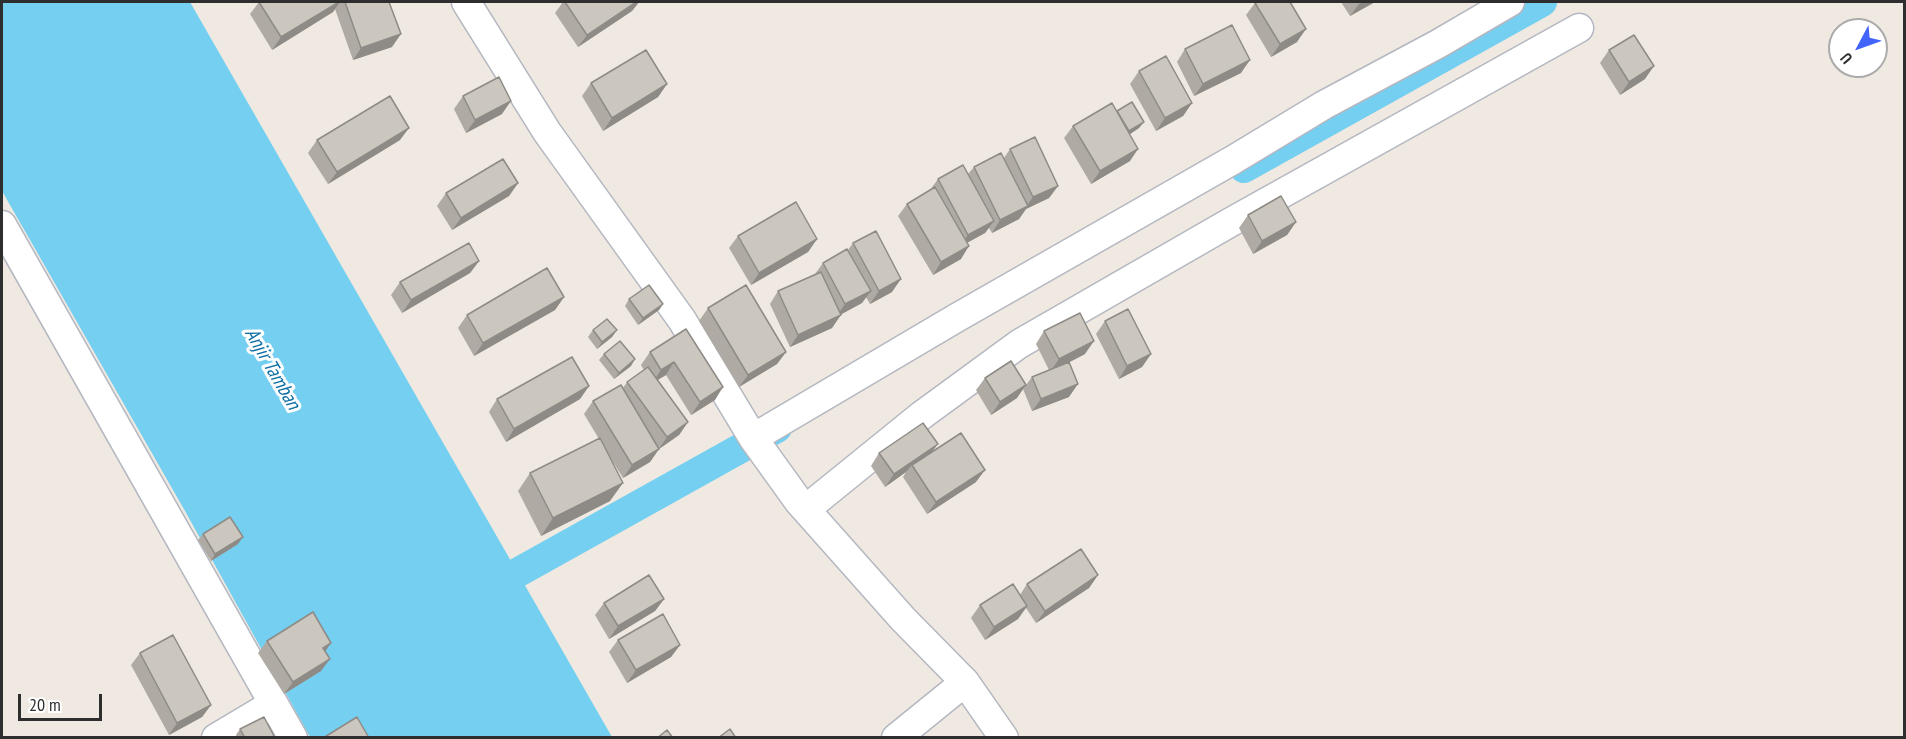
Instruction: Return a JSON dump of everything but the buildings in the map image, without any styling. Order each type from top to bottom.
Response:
[{"type":"street","points":[[466,2],[547,132],[681,320],[757,443],[802,506],[903,619],[965,682],[1004,738]]},
{"type":"street","points":[[757,443],[958,317],[1233,160],[1324,105],[1438,44],[1510,2]]},
{"type":"street","points":[[802,506],[1019,344],[1231,222],[1579,28]]},
{"type":"street","points":[[2,225],[293,738]]},
{"type":"street","points":[[896,738],[965,682]]},
{"type":"street","points":[[216,738],[273,704]]},
{"type":"water","name":"Anjir Tamban","points":[[2,2],[190,2],[612,737],[310,737],[185,511],[2,191]]},
{"type":"waterway","points":[[1244,168],[1542,2]]},
{"type":"waterway","points":[[481,593],[777,428]]}]
